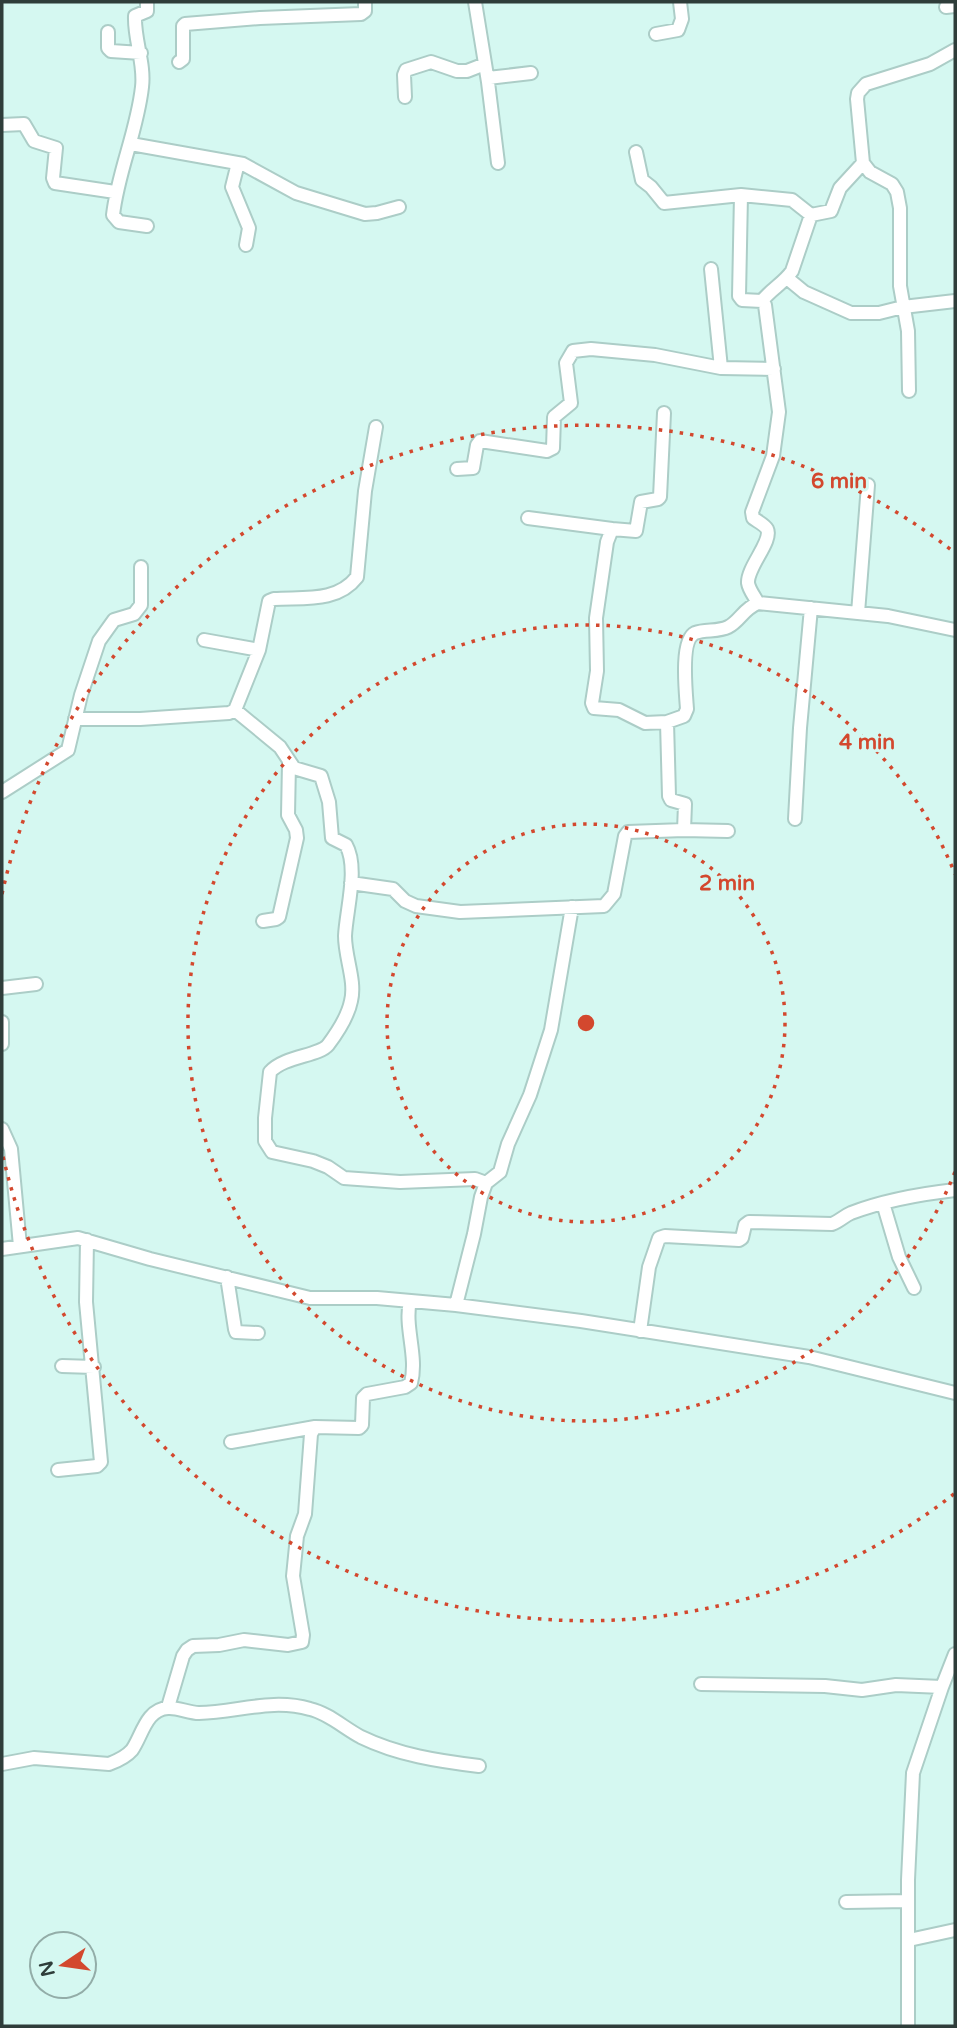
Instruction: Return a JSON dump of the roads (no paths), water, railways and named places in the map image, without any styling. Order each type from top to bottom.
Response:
[{"type":"street","points":[[147,2],[147,11],[135,16],[142,82],[131,144],[116,192],[115,220],[147,226]]},
{"type":"street","points":[[178,62],[183,59],[185,24],[361,14],[365,11],[365,2]]},
{"type":"street","points":[[475,2],[488,78],[498,163]]},
{"type":"street","points":[[656,34],[678,30],[682,19],[680,2]]},
{"type":"street","points":[[108,32],[108,48],[111,51],[141,53]]},
{"type":"street","points":[[909,391],[908,331],[901,286],[900,208],[897,192],[892,184],[870,172],[863,163],[857,99],[862,87],[930,64],[955,50]]},
{"type":"street","points":[[405,97],[404,75],[406,70],[415,66],[431,62],[449,69],[467,71],[485,64]]},
{"type":"street","points":[[488,78],[531,73]]},
{"type":"street","points":[[2,125],[24,124],[34,141],[56,148],[55,183],[116,192]]},
{"type":"street","points":[[131,144],[238,163],[260,172],[296,193],[365,214],[399,207]]},
{"type":"street","points":[[636,152],[642,180],[664,203],[741,195],[792,200],[811,215],[831,211],[840,188],[863,163]]},
{"type":"street","points":[[238,163],[232,187],[249,228],[246,245]]},
{"type":"street","points":[[741,195],[739,296],[742,300],[762,300]]},
{"type":"street","points":[[762,300],[792,271],[811,215]]},
{"type":"street","points":[[711,269],[721,368]]},
{"type":"street","points":[[787,278],[804,292],[851,313],[879,313],[903,307],[955,301]]},
{"type":"street","points":[[758,603],[748,579],[768,539],[768,531],[753,518],[752,512],[767,475],[779,412],[766,311],[762,300]]},
{"type":"street","points":[[457,469],[473,468],[480,441],[547,451],[553,448],[554,417],[571,403],[566,363],[573,351],[591,349],[655,355],[721,368],[774,369]]},
{"type":"street","points":[[528,518],[636,531],[641,502],[660,497],[664,412]]},
{"type":"street","points":[[75,719],[140,719],[229,713],[236,709],[260,650],[269,601],[328,596],[350,586],[357,577],[365,491],[376,427]]},
{"type":"street","points":[[858,613],[868,485]]},
{"type":"street","points":[[612,529],[607,542],[596,618],[597,671],[593,706],[620,710],[645,723],[667,722],[686,713],[686,655],[689,639],[696,633],[734,624],[743,611],[758,603],[888,616],[955,630]]},
{"type":"street","points":[[2,792],[68,750],[89,666],[105,630],[114,620],[134,614],[141,605],[141,566]]},
{"type":"street","points":[[795,819],[811,608]]},
{"type":"street","points":[[204,639],[260,650]]},
{"type":"street","points":[[236,709],[280,747],[294,768],[321,776],[331,814],[332,838],[346,845],[350,852],[351,883],[345,937],[352,985],[351,1004],[326,1047],[286,1061],[270,1072],[265,1118],[266,1145],[272,1152],[313,1161],[344,1178],[400,1182],[475,1179],[486,1183]]},
{"type":"street","points":[[667,722],[668,791],[671,800],[685,804],[684,830]]},
{"type":"street","points":[[263,921],[279,917],[297,838],[288,815],[289,763]]},
{"type":"street","points":[[351,883],[393,889],[405,901],[416,906],[460,912],[600,907],[609,903],[617,882],[628,832],[728,831]]},
{"type":"street","points":[[456,1305],[479,1203],[486,1183],[500,1172],[508,1144],[530,1096],[548,1041],[572,907]]},
{"type":"street","points":[[2,988],[36,984]]},
{"type":"street","points":[[2,1022],[2,1044]]},
{"type":"street","points":[[2,1129],[10,1144],[20,1246]]},
{"type":"street","points":[[640,1331],[649,1267],[659,1238],[665,1236],[739,1240],[748,1222],[832,1224],[845,1215],[883,1203],[909,1196],[955,1190]]},
{"type":"street","points":[[883,1203],[899,1256],[914,1288]]},
{"type":"street","points":[[2,1249],[78,1238],[150,1259],[310,1298],[376,1298],[580,1321],[809,1357],[955,1393]]},
{"type":"street","points":[[58,1470],[100,1465],[94,1367],[86,1301],[87,1240]]},
{"type":"street","points":[[227,1277],[234,1329],[236,1332],[258,1333]]},
{"type":"street","points":[[231,1443],[316,1427],[359,1429],[362,1425],[363,1398],[367,1394],[405,1387],[411,1383],[412,1354],[407,1311],[410,1301]]},
{"type":"street","points":[[62,1366],[94,1367]]},
{"type":"street","points":[[168,1707],[183,1656],[193,1646],[235,1644],[244,1640],[288,1645],[302,1642],[293,1576],[297,1535],[305,1514],[310,1438],[316,1427]]},
{"type":"street","points":[[908,2026],[908,1901],[914,1773],[955,1654]]},
{"type":"street","points":[[701,1684],[825,1686],[862,1690],[896,1685],[942,1687]]},
{"type":"street","points":[[2,1764],[34,1758],[109,1764],[121,1759],[132,1749],[150,1717],[168,1707],[198,1713],[267,1704],[289,1704],[314,1710],[362,1737],[392,1749],[438,1761],[479,1766]]},
{"type":"street","points":[[846,1902],[908,1901]]},
{"type":"street","points":[[908,1940],[955,1930]]}]
